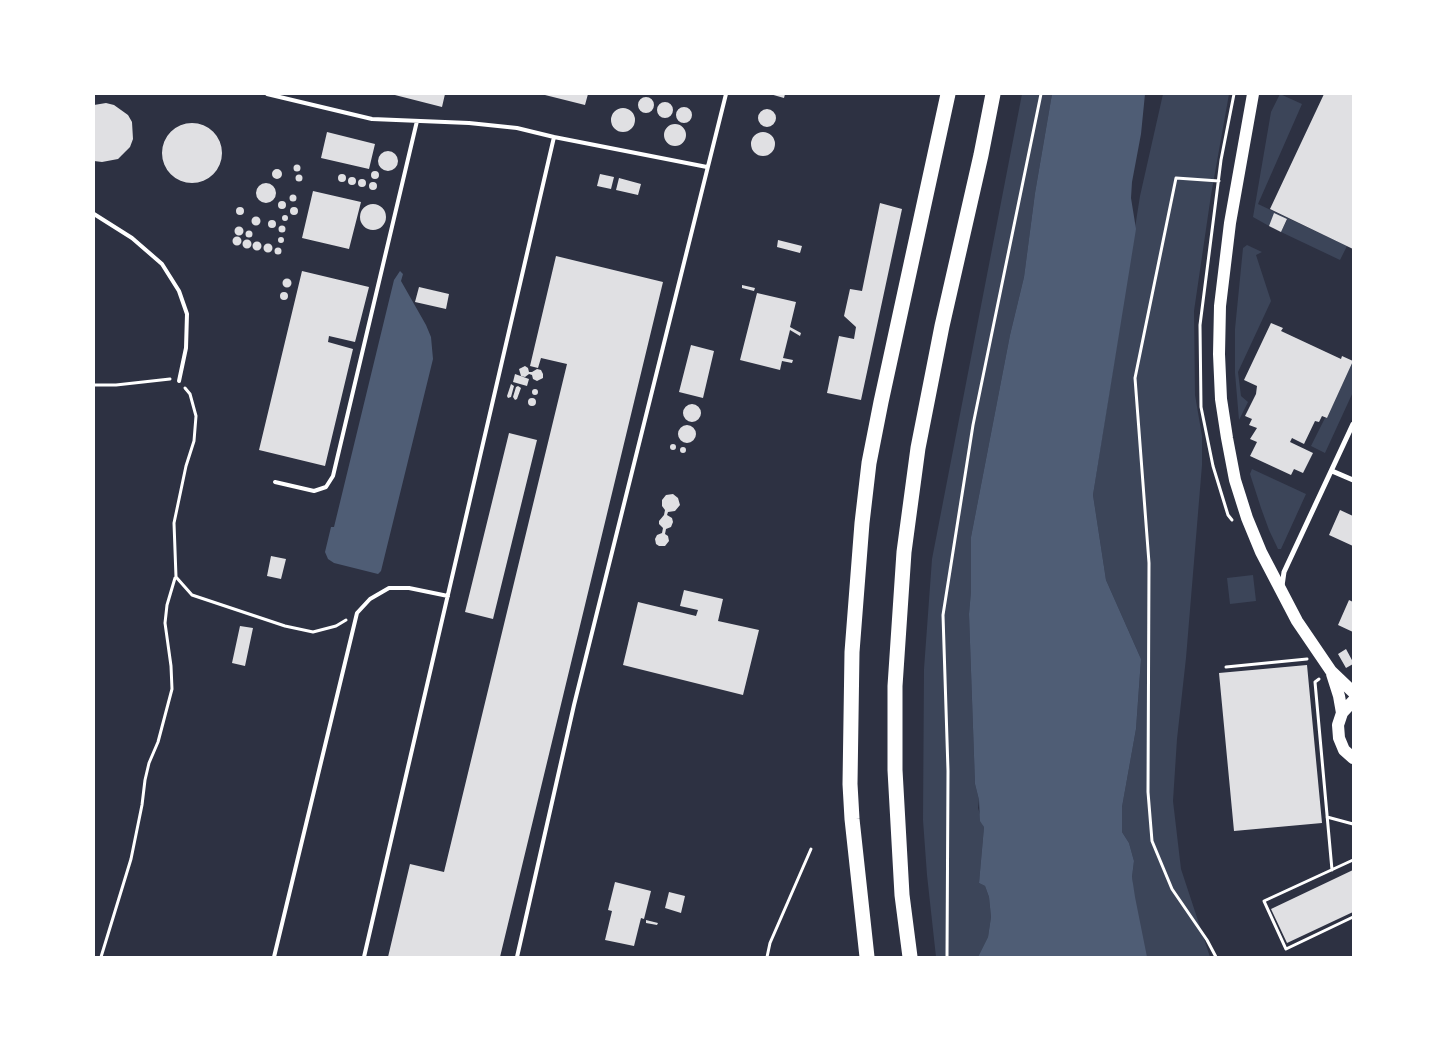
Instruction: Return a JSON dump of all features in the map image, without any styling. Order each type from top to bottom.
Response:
[{"type":"highway","points":[[867,957],[850,784],[854,607],[862,523],[881,402],[948,94]]},
{"type":"highway","points":[[910,957],[901,886],[895,770],[896,677],[902,568],[918,448],[949,292],[981,155],[993,94]]},
{"type":"highway","points":[[981,155],[998,94]]},
{"type":"main road","points":[[1253,94],[1230,223],[1220,306],[1219,354],[1221,399],[1236,480],[1247,518],[1261,552],[1298,621],[1331,671],[1353,692]]},
{"type":"main road","points":[[1331,671],[1342,713]]},
{"type":"main road","points":[[1353,701],[1342,713],[1338,725],[1339,738],[1344,750],[1353,758]]},
{"type":"street","points":[[1281,591],[1284,572],[1353,424]]},
{"type":"street","points":[[1332,471],[1353,480]]},
{"type":"lane","points":[[267,94],[372,119],[517,128],[707,167]]},
{"type":"lane","points":[[517,957],[574,705],[726,94]]},
{"type":"lane","points":[[275,482],[314,491],[326,487],[333,476],[418,121]]},
{"type":"lane","points":[[364,957],[554,137]]},
{"type":"lane","points":[[94,214],[132,238],[162,264],[179,291],[187,314],[186,348],[179,381]]},
{"type":"lane","points":[[274,957],[357,613],[370,599],[389,588],[409,588],[448,596]]},
{"type":"path","points":[[947,957],[948,771],[942,616],[973,425],[1040,94]]},
{"type":"path","points":[[1216,957],[1207,940],[1172,889],[1152,841],[1148,792],[1148,563],[1135,378],[1176,178],[1219,181]]},
{"type":"path","points":[[94,385],[116,385],[172,378],[179,381],[190,394],[196,416],[194,441],[186,466],[174,523],[176,577],[167,605],[165,623],[172,689],[158,742],[149,763],[131,859],[100,957]]},
{"type":"path","points":[[176,577],[192,595],[285,626],[313,632],[336,626],[357,613]]},
{"type":"path","points":[[1226,667],[1307,659],[1310,664]]},
{"type":"path","points":[[1315,682],[1331,671]]},
{"type":"path","points":[[1314,676],[1332,870]]},
{"type":"path","points":[[1327,817],[1353,824]]},
{"type":"path","points":[[767,957],[770,943],[811,849]]},
{"type":"path","points":[[1353,860],[1264,901],[1286,949],[1353,917]]},
{"type":"shaded area","points":[[1022,94],[1052,94],[1035,193],[1024,277],[1010,335],[971,537],[969,614],[975,784],[979,800],[978,808],[984,827],[979,883],[985,886],[989,897],[991,917],[988,937],[978,957],[936,957],[923,820],[924,669],[932,559]]},
{"type":"shaded area","points":[[1052,94],[1145,94],[1141,134],[1132,182],[1131,198],[1136,229],[1093,495],[1106,580],[1141,659],[1136,729],[1122,807],[1122,832],[1129,843],[1134,861],[1132,877],[1147,957],[978,957],[988,937],[991,917],[989,897],[985,886],[979,883],[984,827],[980,821],[979,800],[975,784],[969,614],[971,537],[1010,335],[1024,277],[1035,193]]},
{"type":"shaded area","points":[[1163,94],[1229,94],[1211,195],[1194,311],[1195,395],[1202,436],[1202,465],[1173,801],[1181,869],[1210,957],[1139,957],[1132,877],[1134,861],[1129,843],[1122,832],[1122,807],[1136,729],[1141,659],[1106,580],[1093,495],[1140,196]]},
{"type":"shaded area","points":[[1280,94],[1302,104],[1258,204],[1347,246],[1340,260],[1281,232],[1287,220],[1274,214],[1269,226],[1253,217],[1271,112]]},
{"type":"shaded area","points":[[1247,245],[1262,252],[1256,255],[1271,301],[1238,372],[1241,396],[1248,402],[1239,420],[1235,373],[1235,329],[1243,248]]},
{"type":"shaded area","points":[[400,271],[403,274],[401,281],[431,337],[433,359],[381,571],[378,574],[334,563],[328,559],[325,552],[331,527],[334,527],[394,280]]},
{"type":"shaded area","points":[[1353,361],[1353,392],[1325,453],[1311,446],[1325,418],[1327,418]]},
{"type":"shaded area","points":[[1252,469],[1306,494],[1281,549],[1278,549],[1261,508],[1250,474]]},
{"type":"shaded area","points":[[1253,575],[1256,601],[1230,604],[1227,578]]},
{"type":"building","points":[[391,94],[445,94],[442,107]]},
{"type":"building","points":[[541,94],[588,94],[585,105]]},
{"type":"building","points":[[770,94],[785,94],[784,98]]},
{"type":"building","points":[[1324,94],[1353,94],[1353,249],[1270,209]]},
{"type":"building","points":[[646,97],[652,99],[654,105],[652,111],[646,113],[640,111],[638,105],[640,99]]},
{"type":"building","points":[[665,102],[673,110],[665,118],[657,110]]},
{"type":"building","points":[[106,103],[114,105],[128,115],[132,122],[133,139],[130,147],[118,159],[102,162],[94,161],[94,105]]},
{"type":"building","points":[[684,107],[692,115],[684,123],[676,115]]},
{"type":"building","points":[[623,108],[632,111],[635,120],[632,129],[623,132],[614,129],[611,120],[614,111]]},
{"type":"building","points":[[767,109],[773,112],[776,118],[773,124],[767,127],[761,124],[758,118],[761,112]]},
{"type":"building","points":[[186,123],[198,123],[209,128],[217,136],[222,147],[220,165],[209,178],[198,183],[186,183],[175,178],[167,170],[162,159],[162,147],[167,136],[175,128]]},
{"type":"building","points":[[675,124],[683,127],[686,135],[683,143],[675,146],[667,143],[664,135],[667,127]]},
{"type":"building","points":[[327,132],[375,144],[369,169],[321,158]]},
{"type":"building","points":[[763,132],[768,133],[774,139],[774,149],[768,155],[763,156],[758,155],[752,149],[751,144],[752,139],[758,133]]},
{"type":"building","points":[[384,151],[392,151],[398,157],[398,165],[392,171],[384,171],[378,165],[378,157]]},
{"type":"building","points":[[297,164],[301,168],[297,172],[293,168]]},
{"type":"building","points":[[275,169],[279,169],[282,174],[281,178],[275,179],[272,176],[272,172]]},
{"type":"building","points":[[375,171],[379,175],[375,179],[371,175]]},
{"type":"building","points":[[299,174],[303,178],[299,182],[295,178]]},
{"type":"building","points":[[342,174],[346,178],[342,182],[338,178]]},
{"type":"building","points":[[600,174],[614,177],[611,189],[597,186]]},
{"type":"building","points":[[352,177],[356,181],[352,185],[348,181]]},
{"type":"building","points":[[619,178],[641,184],[638,195],[616,190]]},
{"type":"building","points":[[362,179],[366,183],[362,187],[358,183]]},
{"type":"building","points":[[373,182],[377,186],[373,190],[369,186]]},
{"type":"building","points":[[262,183],[270,183],[276,189],[276,197],[270,203],[262,203],[256,197],[256,189]]},
{"type":"building","points":[[313,191],[361,202],[349,249],[302,238]]},
{"type":"building","points":[[293,194],[297,198],[293,202],[289,198]]},
{"type":"building","points":[[282,201],[286,205],[282,209],[278,205]]},
{"type":"building","points":[[880,203],[902,209],[861,400],[827,393],[839,336],[854,339],[856,327],[844,316],[850,289],[862,291]]},
{"type":"building","points":[[373,204],[382,208],[386,217],[382,226],[373,230],[364,226],[360,217],[364,208]]},
{"type":"building","points":[[240,207],[244,211],[240,215],[236,211]]},
{"type":"building","points":[[294,207],[298,211],[294,215],[290,211]]},
{"type":"building","points":[[1274,213],[1287,219],[1281,232],[1269,226]]},
{"type":"building","points":[[285,215],[288,218],[285,221],[282,218]]},
{"type":"building","points":[[256,216],[261,221],[256,226],[251,221]]},
{"type":"building","points":[[272,220],[276,224],[272,228],[268,224]]},
{"type":"building","points":[[282,226],[285,229],[282,232],[279,229]]},
{"type":"building","points":[[239,227],[243,231],[239,235],[235,231]]},
{"type":"building","points":[[249,231],[252,234],[249,237],[246,234]]},
{"type":"building","points":[[237,236],[242,241],[237,246],[232,241]]},
{"type":"building","points":[[281,237],[284,240],[281,243],[278,240]]},
{"type":"building","points":[[247,239],[252,244],[247,249],[242,244]]},
{"type":"building","points":[[778,240],[802,246],[800,253],[777,247]]},
{"type":"building","points":[[257,242],[261,246],[257,250],[253,246]]},
{"type":"building","points":[[268,244],[272,248],[268,252],[264,248]]},
{"type":"building","points":[[278,247],[282,251],[278,255],[274,251]]},
{"type":"building","points":[[556,256],[663,282],[500,957],[388,957],[410,864],[444,872],[567,364],[541,358],[538,368],[530,366]]},
{"type":"building","points":[[302,271],[369,287],[355,342],[329,336],[328,342],[353,349],[325,466],[259,450]]},
{"type":"building","points":[[287,279],[291,283],[287,287],[283,283]]},
{"type":"building","points":[[742,285],[755,288],[754,291],[742,288]]},
{"type":"building","points":[[419,287],[449,294],[446,309],[415,302]]},
{"type":"building","points":[[284,292],[288,296],[284,300],[280,296]]},
{"type":"building","points":[[757,293],[796,302],[790,327],[801,333],[800,336],[790,330],[783,358],[793,360],[792,363],[782,361],[780,370],[740,360]]},
{"type":"building","points":[[1271,323],[1283,328],[1281,331],[1341,359],[1342,356],[1353,361],[1327,418],[1322,416],[1319,422],[1315,421],[1304,444],[1292,438],[1290,442],[1313,453],[1303,473],[1294,469],[1291,475],[1250,456],[1257,442],[1250,439],[1257,428],[1249,425],[1252,419],[1245,416],[1256,394],[1257,386],[1244,380]]},
{"type":"building","points":[[691,345],[714,351],[703,398],[679,392]]},
{"type":"building","points":[[525,366],[529,372],[537,369],[541,370],[543,378],[537,381],[529,374],[525,377],[521,376],[519,369]]},
{"type":"building","points":[[515,374],[529,379],[527,386],[513,382]]},
{"type":"building","points":[[511,384],[514,386],[511,397],[508,398],[507,396]]},
{"type":"building","points":[[518,386],[521,388],[515,400],[513,397]]},
{"type":"building","points":[[535,389],[538,392],[535,395],[532,392]]},
{"type":"building","points":[[532,398],[536,402],[532,406],[528,402]]},
{"type":"building","points":[[692,404],[698,407],[701,413],[698,419],[692,422],[686,419],[683,413],[686,407]]},
{"type":"building","points":[[687,425],[693,428],[696,434],[693,440],[687,443],[681,440],[678,434],[681,428]]},
{"type":"building","points":[[509,433],[537,440],[493,619],[465,612]]},
{"type":"building","points":[[673,444],[676,447],[673,450],[670,447]]},
{"type":"building","points":[[683,447],[686,450],[683,453],[680,450]]},
{"type":"building","points":[[673,494],[678,498],[680,505],[675,511],[668,512],[667,515],[672,518],[673,522],[671,527],[666,529],[665,534],[668,536],[669,541],[665,546],[659,546],[656,544],[655,539],[657,535],[662,533],[663,528],[659,524],[665,510],[662,506],[662,500],[666,495]]},
{"type":"building","points":[[1340,510],[1353,516],[1353,546],[1329,535]]},
{"type":"building","points":[[271,556],[286,559],[281,579],[267,576]]},
{"type":"building","points":[[684,590],[723,599],[718,621],[759,630],[743,695],[623,665],[638,602],[696,616],[698,610],[680,606]]},
{"type":"building","points":[[1349,600],[1353,602],[1353,632],[1338,625]]},
{"type":"building","points":[[240,626],[253,628],[245,666],[232,663]]},
{"type":"building","points":[[1346,649],[1353,664],[1346,668],[1338,654]]},
{"type":"building","points":[[1307,665],[1322,823],[1234,831],[1219,673]]},
{"type":"building","points":[[1353,870],[1353,912],[1287,943],[1271,909]]},
{"type":"building","points":[[615,882],[651,891],[644,919],[641,918],[634,946],[605,940],[612,911],[608,910]]},
{"type":"building","points":[[669,892],[685,896],[681,913],[665,908]]},
{"type":"building","points":[[646,920],[658,923],[657,925],[646,923]]}]
